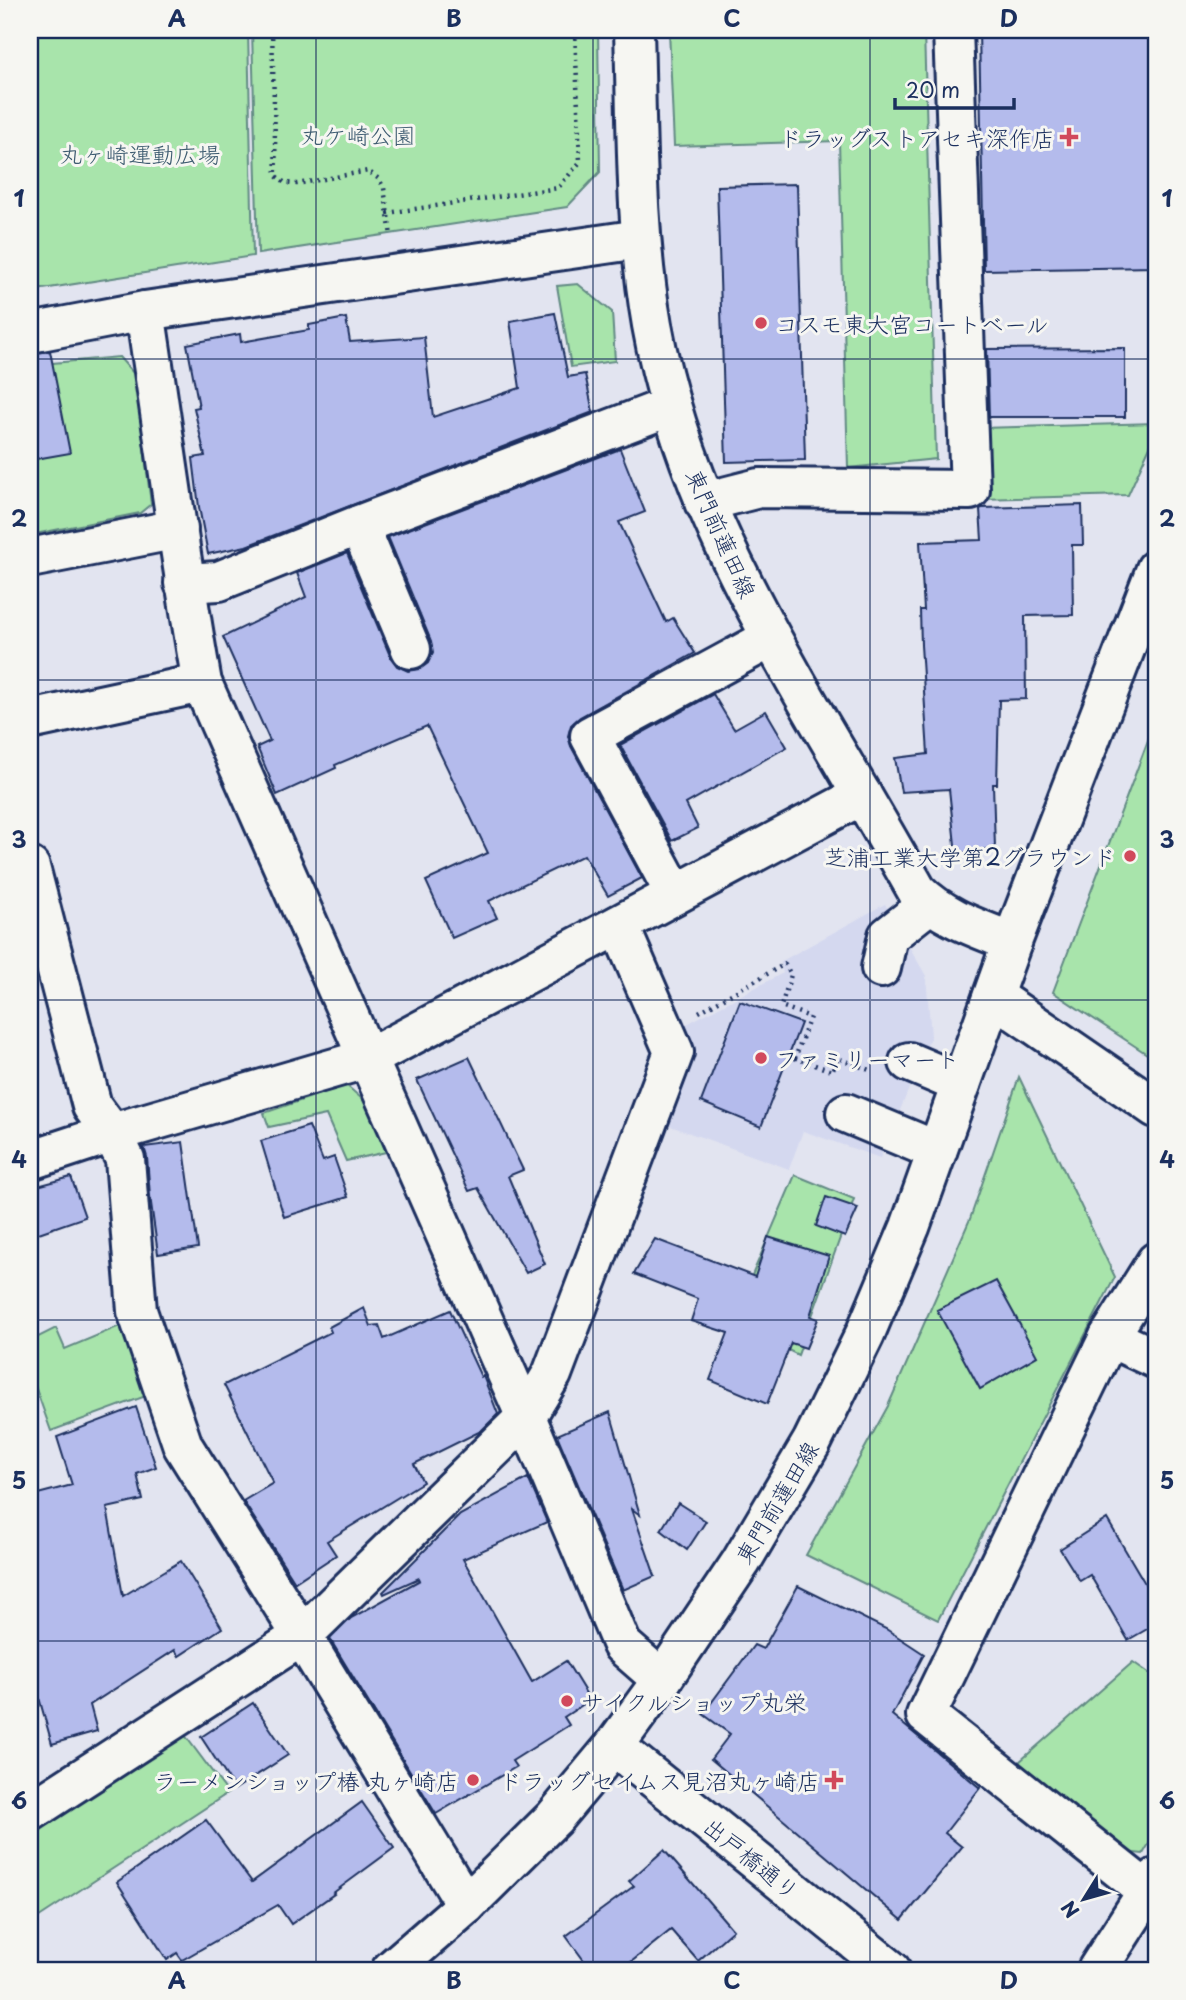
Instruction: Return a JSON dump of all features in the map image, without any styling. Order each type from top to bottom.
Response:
[{"type":"street","name":"東門前蓮田線","points":[[634,30],[640,239],[652,325],[671,406],[704,502],[771,638],[917,891],[954,919],[1012,942]]},
{"type":"street","points":[[704,502],[759,488],[970,490],[953,30]]},
{"type":"street","points":[[30,333],[145,311],[640,239]]},
{"type":"street","points":[[145,311],[184,583],[202,683],[369,1058],[622,1645],[662,1680]]},
{"type":"street","points":[[184,583],[219,581],[671,406]]},
{"type":"street","points":[[359,525],[411,649]]},
{"type":"street","points":[[30,558],[178,528]]},
{"type":"street","name":"東門前蓮田線","points":[[391,1970],[466,1905],[554,1818],[614,1746],[741,1562],[813,1442],[865,1334],[910,1227],[1012,942],[1156,569]]},
{"type":"street","points":[[675,894],[590,736],[771,638]]},
{"type":"street","points":[[30,720],[202,683]]},
{"type":"street","points":[[30,1160],[111,1133],[369,1058],[862,795]]},
{"type":"street","points":[[30,867],[92,1106],[111,1133],[125,1160],[137,1311],[183,1446],[466,1905]]},
{"type":"street","points":[[881,968],[888,936],[930,903]]},
{"type":"street","points":[[32,1799],[302,1636],[526,1418],[552,1374],[674,1052],[618,925]]},
{"type":"street","points":[[993,996],[1156,1108]]},
{"type":"street","points":[[891,1067],[961,1084]]},
{"type":"street","points":[[846,1113],[937,1151]]},
{"type":"street","points":[[1097,1970],[1151,1884],[926,1715],[1109,1337],[1156,1262]]},
{"type":"street","points":[[1109,1337],[1156,1359]]},
{"type":"street","name":"出戸橋通り","points":[[614,1746],[891,1970]]},
{"type":"path","points":[[272,30],[276,176],[285,183],[297,184],[368,172],[379,178],[384,188],[393,248]]},
{"type":"path","points":[[387,213],[558,188],[580,162],[576,30]]},
{"type":"path","points":[[665,1031],[785,964],[791,975],[781,1006],[810,1017],[792,1057],[832,1071],[838,1058],[891,1067]]},
{"type":"shaded area","points":[[885,904],[926,976],[931,1036],[880,1158],[803,1131],[789,1169],[665,1124],[683,1026],[783,973],[780,962]]},
{"type":"green space","name":"丸ヶ崎運動広場","points":[[30,30],[248,30],[253,256],[30,291]]},
{"type":"green space","name":"丸ケ崎公園","points":[[252,30],[598,30],[600,172],[567,207],[258,254]]},
{"type":"green space","points":[[669,30],[924,30],[936,459],[848,468],[839,141],[674,146]]},
{"type":"green space","points":[[578,284],[612,312],[615,361],[571,367],[557,286]]},
{"type":"green space","points":[[119,357],[135,375],[151,504],[140,513],[30,535],[30,365]]},
{"type":"green space","points":[[1156,423],[1156,433],[1128,495],[981,499],[980,428]]},
{"type":"green space","name":"芝浦工業大学第2グラウンド","points":[[1156,719],[1156,1060],[1053,992]]},
{"type":"green space","points":[[1019,1077],[1115,1277],[938,1620],[806,1555],[888,1406],[970,1219]]},
{"type":"green space","points":[[346,1085],[368,1104],[386,1152],[346,1161],[326,1115],[269,1127],[264,1113]]},
{"type":"green space","points":[[795,1175],[854,1199],[798,1355],[732,1322]]},
{"type":"green space","points":[[122,1325],[146,1396],[51,1431],[30,1372],[30,1341],[56,1328],[65,1349]]},
{"type":"green space","points":[[1133,1662],[1156,1678],[1156,1832],[1143,1854],[1124,1852],[1019,1762]]},
{"type":"green space","points":[[181,1730],[228,1793],[30,1923],[30,1833]]},
{"type":"building","points":[[979,30],[1151,30],[1155,267],[984,270]]},
{"type":"building","name":"コスモ東大宮コートベール","points":[[797,184],[805,460],[726,462],[717,186]]},
{"type":"building","points":[[555,313],[568,377],[585,374],[593,412],[246,546],[208,554],[193,458],[205,456],[194,408],[199,407],[187,344],[240,334],[241,342],[309,330],[309,325],[346,318],[350,342],[424,337],[433,417],[520,388],[510,321]]},
{"type":"building","points":[[1125,348],[1125,417],[989,417],[987,349]]},
{"type":"building","points":[[50,351],[70,453],[30,460],[30,354]]},
{"type":"building","points":[[620,449],[645,512],[619,522],[666,622],[673,618],[695,653],[580,717],[571,725],[568,736],[642,878],[608,896],[584,855],[489,901],[497,918],[452,938],[426,881],[488,853],[427,726],[335,765],[336,768],[277,795],[257,747],[270,741],[223,637],[306,597],[297,573],[347,553],[391,658],[397,666],[408,671],[420,669],[428,663],[433,652],[431,641],[388,537]]},
{"type":"building","points":[[1082,505],[1083,545],[1072,545],[1073,615],[1025,616],[1026,699],[999,700],[997,784],[993,784],[995,848],[956,854],[949,789],[901,792],[895,758],[928,754],[921,645],[920,610],[924,610],[920,542],[982,540],[982,508]]},
{"type":"building","points":[[713,694],[734,729],[766,711],[787,747],[686,804],[698,828],[672,841],[620,745]]},
{"type":"building","points":[[740,1001],[801,1023],[761,1127],[701,1102]]},
{"type":"building","points":[[469,1057],[523,1170],[508,1176],[545,1264],[526,1273],[478,1188],[469,1191],[417,1080]]},
{"type":"building","points":[[309,1126],[323,1161],[334,1157],[348,1197],[284,1217],[261,1141]]},
{"type":"building","points":[[183,1142],[198,1248],[158,1254],[144,1147]]},
{"type":"building","points":[[71,1177],[85,1217],[30,1236],[30,1188]]},
{"type":"building","points":[[826,1197],[858,1208],[845,1237],[816,1226]]},
{"type":"building","points":[[768,1237],[829,1256],[810,1316],[818,1319],[806,1348],[791,1343],[767,1404],[710,1380],[728,1333],[691,1321],[698,1299],[634,1274],[655,1239],[755,1277]]},
{"type":"building","points":[[996,1281],[1037,1356],[980,1389],[937,1310]]},
{"type":"building","points":[[364,1308],[371,1326],[379,1325],[384,1339],[450,1310],[481,1377],[483,1376],[498,1414],[481,1431],[414,1464],[423,1482],[327,1541],[336,1555],[295,1582],[243,1501],[273,1483],[224,1385],[331,1332],[329,1327]]},
{"type":"building","points":[[136,1407],[156,1467],[137,1474],[143,1500],[107,1508],[123,1596],[181,1561],[222,1628],[179,1656],[175,1650],[90,1705],[97,1731],[52,1744],[38,1694],[30,1696],[30,1496],[72,1485],[57,1437]]},
{"type":"building","points":[[610,1412],[640,1515],[632,1509],[655,1576],[623,1590],[557,1435]]},
{"type":"building","points":[[528,1478],[547,1522],[463,1559],[532,1682],[566,1661],[590,1700],[564,1717],[569,1725],[512,1761],[516,1767],[436,1814],[330,1639],[351,1618],[420,1580],[419,1578],[384,1594],[383,1592],[460,1515]]},
{"type":"building","points":[[678,1503],[706,1521],[687,1550],[661,1530]]},
{"type":"building","points":[[1107,1519],[1156,1602],[1156,1624],[1128,1640],[1090,1575],[1080,1581],[1060,1549]]},
{"type":"building","points":[[798,1586],[886,1629],[924,1654],[892,1715],[980,1788],[945,1833],[962,1847],[902,1920],[711,1759],[730,1734],[703,1714],[754,1645],[763,1649]]},
{"type":"building","points":[[253,1703],[288,1755],[235,1789],[201,1737]]},
{"type":"building","points":[[362,1802],[394,1848],[291,1924],[278,1905],[182,1960],[177,1953],[167,1960],[117,1882],[206,1820],[252,1882]]},
{"type":"building","points":[[664,1850],[733,1930],[698,1961],[671,1930],[621,1970],[591,1970],[566,1936],[634,1886],[629,1881]]},
{"type":"place","name":"ドラッグストアセキ深作店","points":[[1069,137]]},
{"type":"place","name":"コスモ東大宮コートベール","points":[[761,323]]},
{"type":"place","name":"芝浦工業大学第2グラウンド","points":[[1130,856]]},
{"type":"place","name":"ファミリーマート","points":[[761,1058]]},
{"type":"place","name":"サイクルショップ丸栄","points":[[567,1701]]},
{"type":"place","name":"ラーメンショップ椿 丸ヶ崎店","points":[[473,1780]]},
{"type":"place","name":"ドラッグセイムス見沼丸ヶ崎店","points":[[834,1780]]}]
